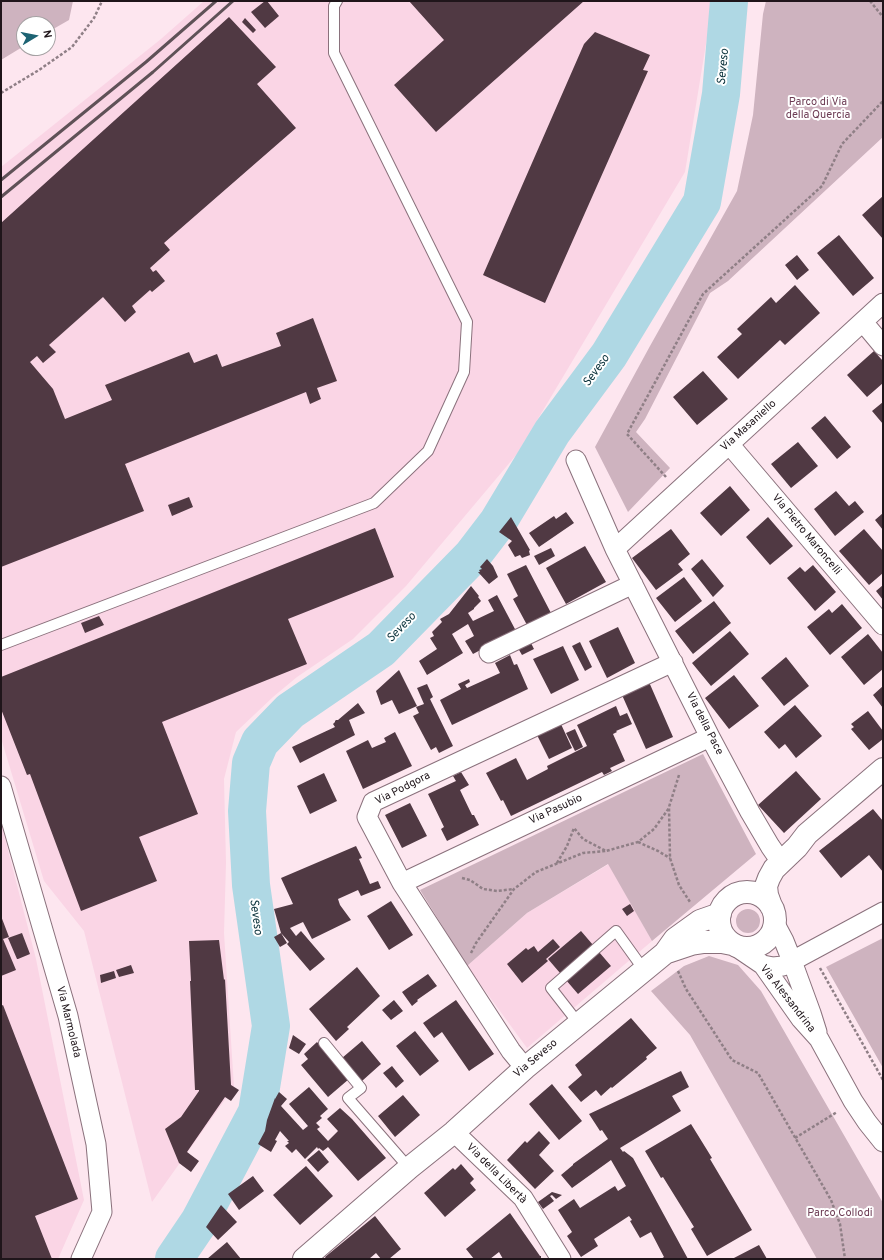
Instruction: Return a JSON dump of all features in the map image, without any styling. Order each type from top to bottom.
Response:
[{"type":"street","name":"Via Masaniello","points":[[615,549],[883,303]]},
{"type":"street","points":[[863,322],[883,346]]},
{"type":"street","name":"Via Pietro Maroncelli","points":[[729,444],[883,625]]},
{"type":"street","name":"Via della Pace","points":[[576,460],[615,549],[710,737],[750,812],[778,858]]},
{"type":"street","points":[[489,653],[633,584]]},
{"type":"street","name":"Via Podgora","points":[[525,1068],[511,1051],[402,883],[367,817],[373,802],[673,662]]},
{"type":"street","name":"Via Pasubio","points":[[402,883],[710,737]]},
{"type":"street","points":[[778,858],[766,886],[773,915],[773,933],[768,940],[761,945],[748,948],[734,945],[726,939],[719,923],[710,918],[730,898],[744,889],[767,860],[778,858],[797,847],[807,834],[883,769]]},
{"type":"street","name":"Via Marmolada","points":[[1,786],[68,1016],[96,1144],[102,1212],[81,1259]]},
{"type":"street","points":[[738,894],[747,892],[757,894],[765,899],[773,915]]},
{"type":"street","points":[[763,965],[773,967],[782,966],[883,912]]},
{"type":"street","name":"Via Alessandrina","points":[[773,915],[811,1013],[818,1039]]},
{"type":"street","name":"Via Seveso","points":[[671,960],[675,939],[710,918]]},
{"type":"street","name":"Via Seveso","points":[[304,1259],[409,1168],[454,1132],[525,1068],[644,970],[671,960],[691,944],[722,942],[734,945]]},
{"type":"street","name":"Via Alessandrina","points":[[734,945],[763,965],[818,1039],[853,1102],[883,1142]]},
{"type":"street","name":"Via della Libertà","points":[[454,1132],[523,1198],[561,1259]]},
{"type":"lane","points":[[1,645],[374,503],[428,451],[464,372],[467,322],[334,53],[334,6],[337,1]]},
{"type":"lane","points":[[579,1024],[551,988],[616,930],[644,970]]},
{"type":"lane","points":[[324,1043],[361,1088],[348,1098],[409,1168]]},
{"type":"path","points":[[1,93],[39,70],[72,47],[94,18],[102,1]]},
{"type":"path","points":[[870,1],[883,17]]},
{"type":"path","points":[[678,490],[627,434],[703,294],[822,186],[842,144],[883,101]]},
{"type":"path","points":[[675,754],[681,766],[669,807],[670,858],[678,885],[692,904],[710,918]]},
{"type":"path","points":[[457,968],[469,957],[476,943],[514,889],[536,872],[583,853],[606,851],[638,842],[654,829],[669,807]]},
{"type":"path","points":[[557,864],[567,846],[574,828],[583,839],[606,851]]},
{"type":"path","points":[[638,842],[670,858]]},
{"type":"path","points":[[445,862],[456,876],[470,880],[483,889],[497,891],[514,889]]},
{"type":"path","points":[[813,950],[817,963],[883,1080]]},
{"type":"path","points":[[671,960],[686,989],[732,1060],[758,1073],[831,1200],[840,1224],[845,1259]]},
{"type":"path","points":[[795,1138],[853,1102]]},
{"type":"shaded area","points":[[204,1],[713,1],[685,172],[517,454],[406,586],[353,639],[297,677],[273,697],[236,732],[224,779],[226,863],[224,933],[234,1087],[152,1202],[84,931],[44,881],[1,738],[1,167],[161,39]]},
{"type":"shaded area","points":[[1,823],[36,959],[84,1200],[58,1259],[1,1259]]},
{"type":"shaded area","points":[[609,864],[652,941],[527,1048],[467,966],[527,913]]},
{"type":"green space","points":[[1,1],[73,1],[69,20],[56,27],[56,16],[16,16],[16,51],[1,60]]},
{"type":"green space","name":"Parco di Via della Quercia","points":[[766,1],[883,1],[883,137],[728,281],[710,293],[645,419],[636,432],[670,468],[628,512],[595,447],[737,191],[753,115],[763,14]]},
{"type":"green space","points":[[703,754],[756,854],[652,941],[608,864],[527,913],[467,966],[420,890]]},
{"type":"green space","points":[[748,909],[756,913],[760,921],[756,929],[748,933],[740,929],[736,921],[740,913]]},
{"type":"green space","points":[[883,938],[883,1068],[826,967]]},
{"type":"green space","name":"Parco Collodi","points":[[709,956],[738,965],[761,991],[883,1203],[883,1259],[817,1259],[690,1035],[651,991],[684,966]]},
{"type":"building","points":[[267,1],[279,16],[265,28],[251,12]]},
{"type":"building","points":[[409,1],[584,1],[436,132],[394,85],[444,40]]},
{"type":"building","points":[[229,17],[276,67],[257,84],[296,128],[164,243],[170,250],[150,268],[153,272],[156,270],[165,281],[152,292],[150,290],[132,306],[136,312],[125,322],[103,297],[49,345],[56,352],[43,363],[37,356],[30,362],[53,389],[65,419],[112,400],[105,385],[189,352],[194,363],[217,354],[222,367],[281,346],[276,333],[313,318],[337,381],[317,388],[321,399],[310,404],[306,392],[125,464],[144,511],[1,567],[1,223]]},
{"type":"building","points":[[245,18],[256,30],[253,33],[242,22]]},
{"type":"building","points":[[595,32],[650,55],[643,70],[648,71],[545,303],[483,275],[584,44]]},
{"type":"building","points":[[883,196],[883,239],[862,215]]},
{"type":"building","points":[[839,235],[874,278],[853,296],[817,253]]},
{"type":"building","points":[[797,255],[809,270],[797,280],[785,265]]},
{"type":"building","points":[[795,285],[820,313],[785,345],[780,340],[738,379],[717,357],[742,334],[737,329],[771,297],[776,303]]},
{"type":"building","points":[[874,351],[883,361],[883,383],[867,397],[847,375]]},
{"type":"building","points":[[703,371],[728,399],[697,425],[673,397]]},
{"type":"building","points":[[883,402],[883,424],[872,411]]},
{"type":"building","points":[[825,416],[851,447],[837,459],[811,428]]},
{"type":"building","points":[[798,442],[818,466],[791,488],[771,464]]},
{"type":"building","points":[[730,486],[750,510],[721,536],[700,513]]},
{"type":"building","points":[[836,491],[849,506],[855,501],[864,512],[835,536],[814,509]]},
{"type":"building","points":[[189,497],[193,507],[172,516],[168,505]]},
{"type":"building","points":[[566,512],[574,523],[539,547],[529,533],[554,516],[556,519]]},
{"type":"building","points":[[883,513],[883,530],[875,520]]},
{"type":"building","points":[[511,517],[530,550],[530,555],[522,558],[520,555],[515,557],[508,545],[512,541],[499,532]]},
{"type":"building","points":[[768,517],[793,546],[770,565],[746,537]]},
{"type":"building","points":[[375,528],[394,577],[288,619],[307,664],[162,722],[198,814],[139,837],[157,881],[81,911],[30,774],[27,775],[1,709],[1,677]]},
{"type":"building","points":[[671,529],[690,554],[678,564],[683,570],[656,590],[632,558]]},
{"type":"building","points":[[864,529],[883,551],[883,573],[869,585],[839,551]]},
{"type":"building","points":[[585,546],[606,582],[566,604],[546,568]]},
{"type":"building","points":[[551,548],[555,556],[539,565],[534,556]]},
{"type":"building","points":[[487,559],[493,566],[498,577],[489,584],[478,572],[480,572],[479,570],[482,569],[480,567]]},
{"type":"building","points":[[702,559],[724,586],[713,597],[691,569]]},
{"type":"building","points":[[526,565],[551,613],[527,625],[513,599],[518,596],[507,574]]},
{"type":"building","points":[[813,565],[836,592],[815,611],[787,578],[800,567],[805,572]]},
{"type":"building","points":[[684,577],[702,601],[675,622],[656,598]]},
{"type":"building","points":[[883,585],[883,600],[876,591]]},
{"type":"building","points":[[471,586],[481,601],[468,613],[473,621],[494,611],[488,600],[497,595],[516,631],[473,654],[465,641],[474,636],[468,624],[452,634],[463,653],[427,675],[419,661],[437,649],[430,638],[434,636],[432,632],[442,622],[440,619],[449,614]]},
{"type":"building","points":[[714,601],[731,623],[693,654],[675,631]]},
{"type":"building","points":[[842,604],[862,628],[830,655],[807,627],[829,609],[832,613]]},
{"type":"building","points":[[99,616],[104,625],[85,633],[81,623]]},
{"type":"building","points":[[618,627],[635,663],[607,678],[589,641]]},
{"type":"building","points":[[730,631],[749,654],[711,686],[692,663]]},
{"type":"building","points":[[868,634],[883,653],[883,669],[864,685],[841,657]]},
{"type":"building","points":[[528,637],[534,649],[522,655],[515,643]]},
{"type":"building","points":[[580,642],[592,667],[585,671],[572,646]]},
{"type":"building","points":[[563,646],[579,680],[551,694],[533,659]]},
{"type":"building","points":[[510,655],[514,665],[517,664],[528,689],[452,725],[440,700],[461,689],[458,684],[469,679],[470,682],[465,685],[467,688],[500,673],[495,663]]},
{"type":"building","points":[[786,657],[809,686],[784,706],[761,678]]},
{"type":"building","points":[[399,670],[417,706],[399,714],[392,700],[381,705],[376,691]]},
{"type":"building","points":[[734,675],[759,706],[729,729],[705,698]]},
{"type":"building","points":[[649,682],[673,737],[646,749],[622,695]]},
{"type":"building","points":[[427,684],[433,697],[430,699],[453,746],[439,753],[436,747],[431,750],[413,716],[419,713],[416,707],[424,704],[417,688]]},
{"type":"building","points":[[883,686],[883,708],[873,695]]},
{"type":"building","points":[[358,703],[365,713],[349,720],[355,735],[300,763],[292,747],[335,727],[333,724],[335,721]]},
{"type":"building","points":[[795,705],[822,736],[796,758],[785,744],[779,749],[764,732]]},
{"type":"building","points":[[616,706],[620,716],[627,713],[632,724],[616,731],[617,732],[613,734],[625,761],[610,768],[612,771],[604,775],[602,772],[511,816],[486,773],[516,758],[527,780],[548,769],[547,766],[587,746],[577,725]]},
{"type":"building","points":[[868,711],[883,731],[883,739],[869,750],[851,729],[854,727],[851,724]]},
{"type":"building","points":[[560,722],[572,748],[549,759],[536,733]]},
{"type":"building","points":[[575,729],[583,747],[575,751],[566,733]]},
{"type":"building","points":[[395,732],[412,766],[363,789],[346,751],[368,740],[372,748],[386,742],[384,738]]},
{"type":"building","points":[[796,771],[821,799],[784,833],[758,805]]},
{"type":"building","points":[[461,772],[469,785],[460,790],[472,815],[474,815],[479,825],[447,841],[441,829],[444,827],[428,794],[456,781],[453,776]]},
{"type":"building","points":[[324,773],[337,801],[310,814],[297,786]]},
{"type":"building","points":[[410,803],[427,836],[402,848],[385,815]]},
{"type":"building","points":[[873,809],[883,821],[883,872],[869,855],[841,878],[819,851]]},
{"type":"building","points":[[356,846],[362,858],[359,859],[370,884],[378,881],[381,888],[361,896],[358,890],[338,899],[340,905],[351,920],[312,939],[303,922],[290,928],[296,936],[301,931],[325,959],[310,971],[287,944],[289,942],[281,933],[274,909],[293,904],[281,878]]},
{"type":"building","points":[[391,901],[413,935],[389,950],[367,916]]},
{"type":"building","points":[[630,904],[634,911],[627,916],[622,909]]},
{"type":"building","points":[[1,916],[9,937],[3,939],[16,970],[1,976]]},
{"type":"building","points":[[581,931],[611,966],[578,994],[548,959]]},
{"type":"building","points":[[22,933],[30,954],[17,959],[8,938]]},
{"type":"building","points":[[281,933],[287,943],[280,947],[274,937]]},
{"type":"building","points":[[553,939],[560,947],[546,959],[548,961],[522,983],[507,964],[526,948],[528,950],[534,946],[538,952]]},
{"type":"building","points":[[219,940],[224,980],[225,979],[231,1085],[239,1090],[231,1101],[225,1097],[187,1152],[199,1161],[191,1172],[179,1163],[165,1129],[181,1117],[199,1091],[195,1090],[189,941]]},
{"type":"building","points":[[131,965],[134,973],[119,977],[116,970]]},
{"type":"building","points":[[357,967],[380,996],[347,1027],[349,1029],[336,1041],[309,1009]]},
{"type":"building","points":[[114,971],[116,978],[101,983],[100,975]]},
{"type":"building","points":[[428,974],[437,986],[417,1000],[418,1001],[412,1006],[402,992]]},
{"type":"building","points":[[394,1000],[403,1011],[391,1020],[382,1010]]},
{"type":"building","points":[[456,1000],[494,1054],[469,1071],[442,1032],[434,1038],[423,1023]]},
{"type":"building","points":[[3,1005],[78,1199],[35,1216],[52,1259],[1,1259],[1,1006]]},
{"type":"building","points":[[631,1018],[657,1048],[646,1057],[647,1059],[601,1096],[596,1090],[581,1102],[568,1087],[582,1075],[575,1065]]},
{"type":"building","points":[[415,1031],[439,1061],[420,1076],[396,1046]]},
{"type":"building","points":[[293,1035],[306,1044],[299,1054],[289,1048]]},
{"type":"building","points":[[362,1041],[381,1064],[362,1081],[342,1058]]},
{"type":"building","points":[[317,1042],[349,1079],[328,1097],[301,1065],[308,1059],[304,1054]]},
{"type":"building","points":[[392,1066],[404,1081],[396,1088],[383,1073]]},
{"type":"building","points":[[681,1071],[689,1087],[672,1096],[681,1111],[620,1148],[623,1152],[624,1151],[633,1158],[688,1259],[661,1259],[664,1257],[651,1232],[640,1238],[630,1221],[632,1220],[629,1216],[594,1239],[598,1246],[581,1257],[567,1236],[572,1232],[558,1210],[574,1199],[580,1208],[615,1186],[618,1191],[626,1186],[611,1160],[572,1188],[561,1175],[573,1164],[608,1139],[602,1130],[600,1131],[589,1114]]},
{"type":"building","points":[[552,1084],[582,1121],[559,1140],[529,1104]]},
{"type":"building","points":[[309,1087],[328,1109],[320,1116],[322,1118],[316,1123],[320,1127],[317,1129],[328,1141],[338,1131],[327,1119],[340,1108],[352,1119],[386,1158],[358,1181],[328,1147],[323,1151],[317,1147],[305,1159],[296,1149],[292,1153],[285,1146],[289,1143],[287,1141],[289,1141],[280,1131],[271,1152],[258,1144],[265,1131],[267,1120],[275,1098],[279,1092],[287,1099],[281,1106],[303,1130],[308,1126],[289,1104]]},
{"type":"building","points":[[403,1095],[420,1115],[395,1137],[378,1116]]},
{"type":"building","points":[[691,1124],[712,1158],[710,1159],[752,1230],[707,1256],[691,1229],[694,1227],[645,1151]]},
{"type":"building","points":[[539,1131],[550,1143],[539,1155],[554,1171],[535,1189],[507,1160],[525,1141],[527,1143]]},
{"type":"building","points":[[319,1150],[329,1162],[318,1172],[307,1160]]},
{"type":"building","points":[[461,1164],[474,1179],[470,1183],[476,1190],[445,1217],[424,1193],[453,1168],[455,1170]]},
{"type":"building","points":[[306,1166],[333,1196],[300,1225],[273,1195]]},
{"type":"building","points":[[253,1176],[264,1191],[239,1210],[228,1194]]},
{"type":"building","points":[[552,1192],[562,1195],[556,1199],[552,1195],[550,1196],[554,1201],[543,1209],[538,1202]]},
{"type":"building","points":[[221,1205],[237,1222],[218,1240],[206,1227]]},
{"type":"building","points":[[510,1213],[541,1256],[541,1259],[503,1259],[499,1252],[490,1259],[474,1259],[466,1249]]},
{"type":"building","points":[[375,1216],[401,1249],[389,1259],[381,1259],[376,1253],[369,1259],[326,1259],[325,1257]]},
{"type":"building","points":[[227,1242],[241,1259],[207,1259]]},
{"type":"building","points":[[759,1245],[767,1259],[732,1259]]},
{"type":"waterway","name":"Seveso","points":[[174,1259],[199,1222],[257,1112],[271,1026],[251,885],[247,811],[251,763],[260,742],[290,711],[381,649],[472,556],[498,522],[552,432],[609,355],[702,202],[721,94],[729,1]]},
{"type":"railway","points":[[1,180],[146,62],[216,1]]},
{"type":"railway","points":[[1,197],[153,72],[233,1]]}]
